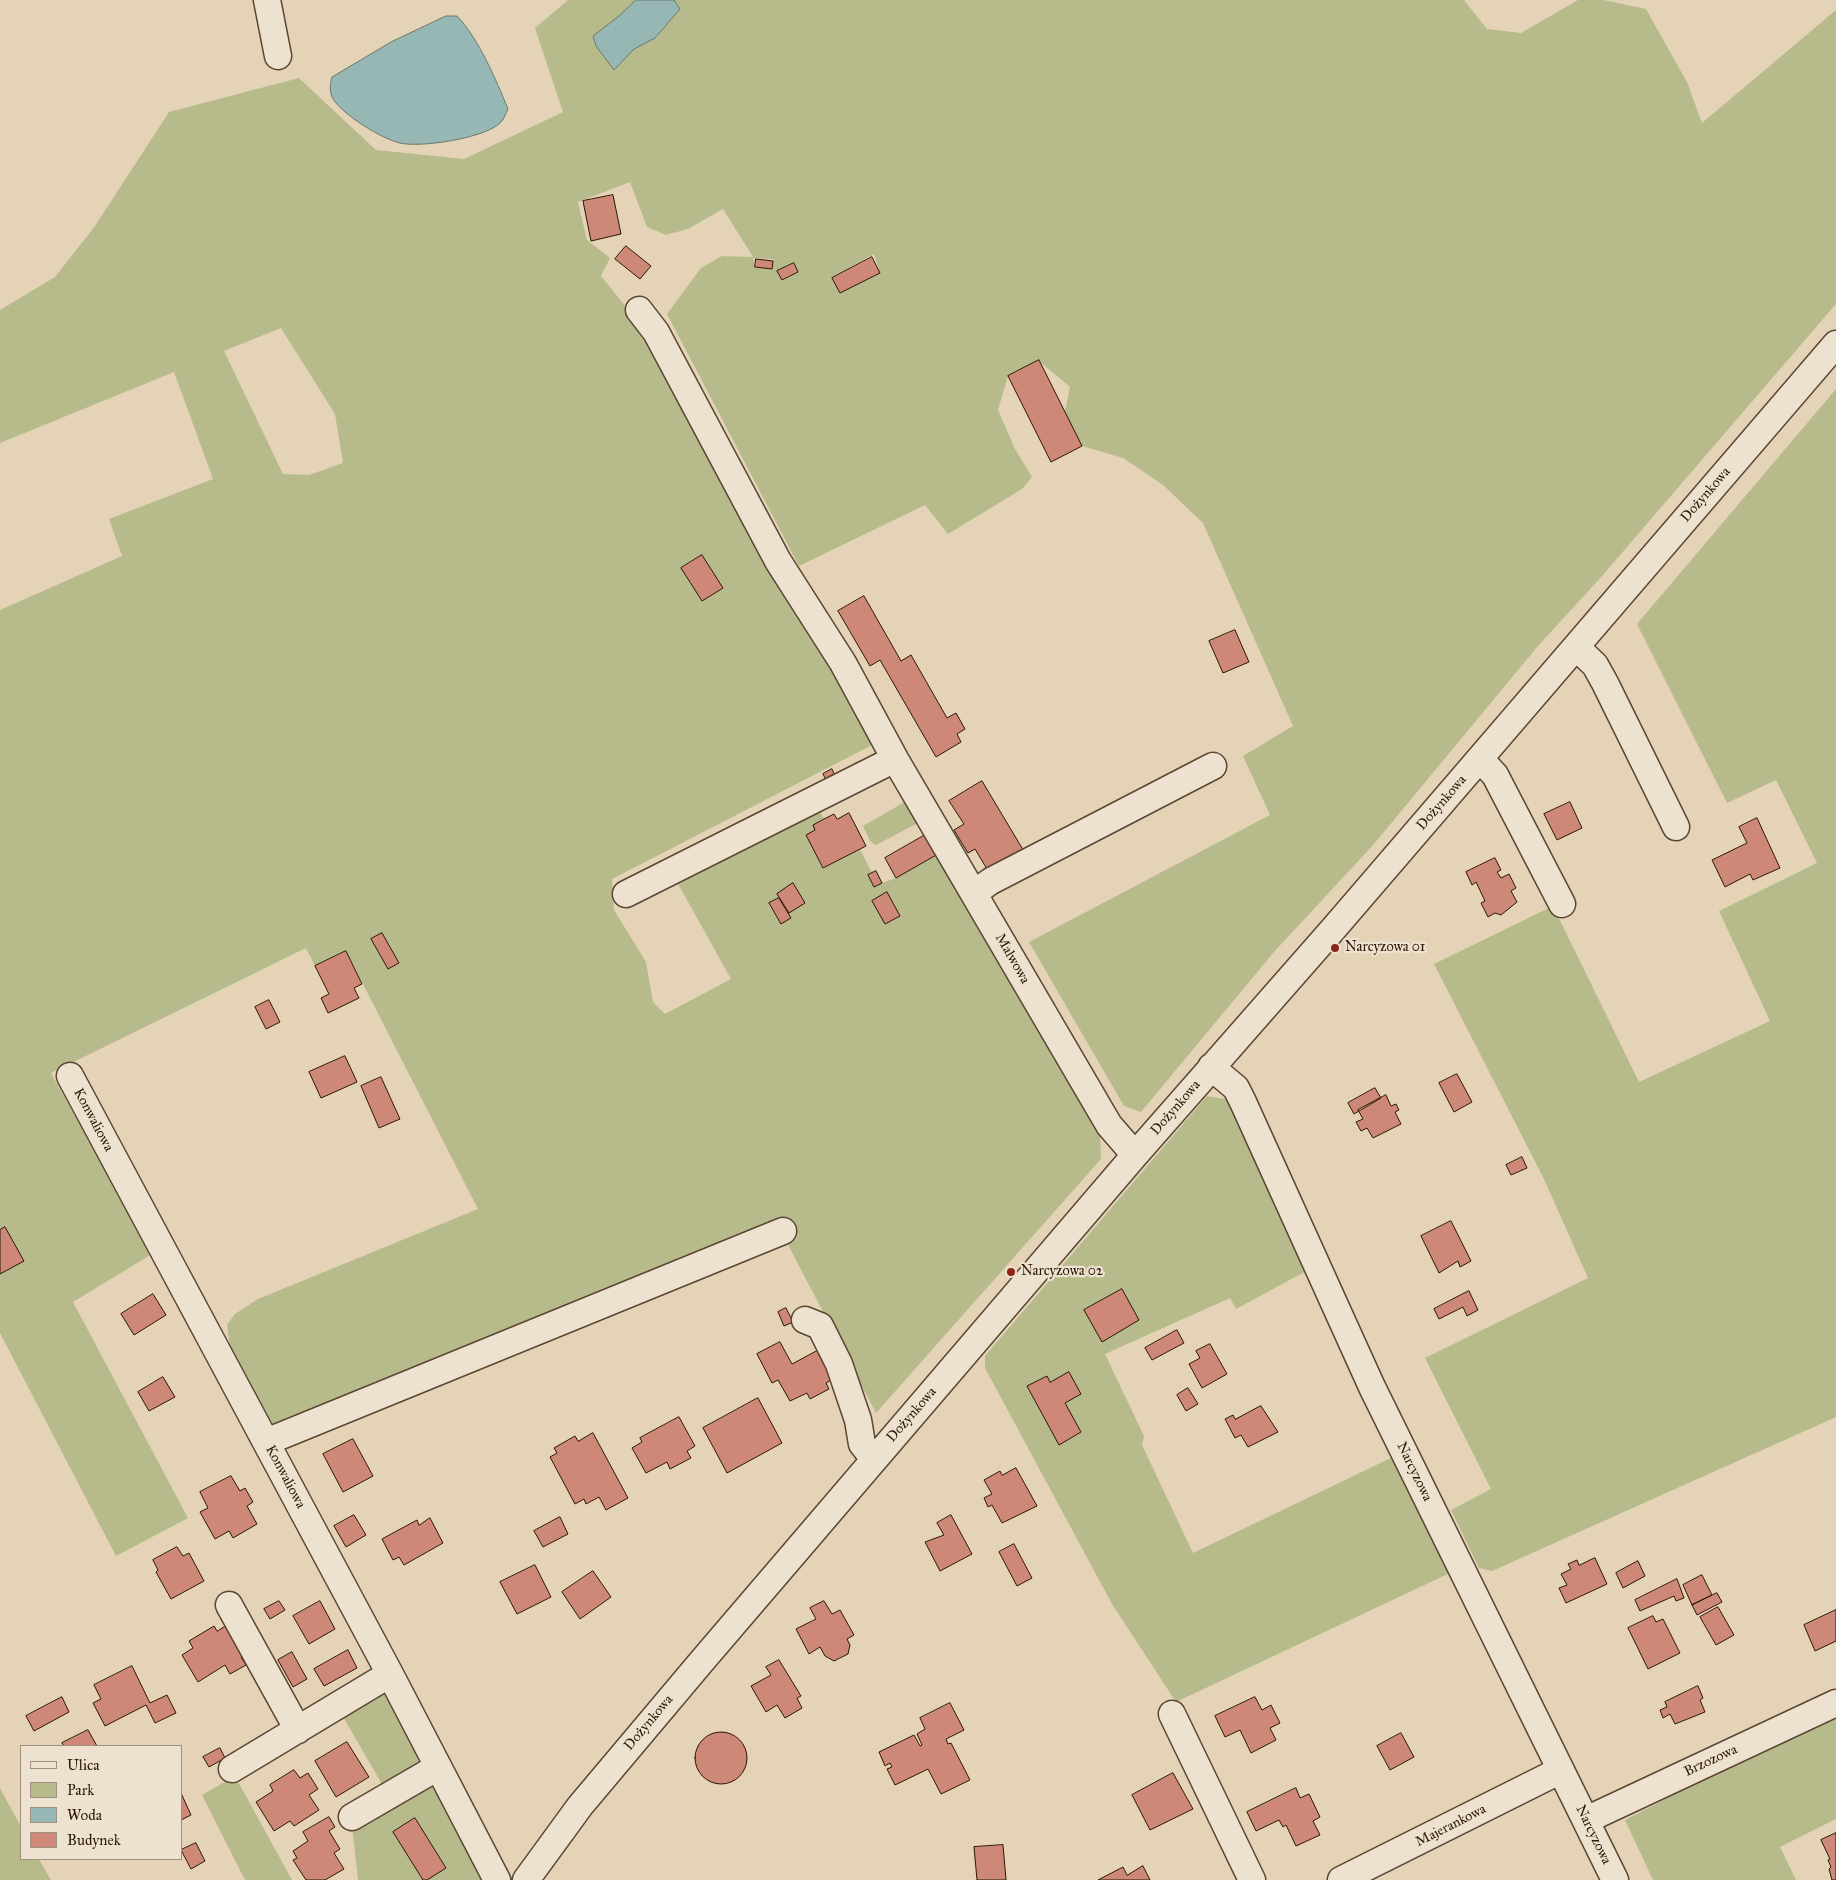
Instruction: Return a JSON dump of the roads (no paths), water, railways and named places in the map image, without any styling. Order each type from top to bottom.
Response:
[{"type":"street","points":[[267,0],[278,56]]},
{"type":"street","name":"Malwowa","points":[[639,310],[656,332],[778,562],[843,663],[895,759],[1109,1125],[1135,1155]]},
{"type":"street","name":"Dożynkowa","points":[[526,1880],[598,1784],[874,1459],[1135,1155],[1480,759],[1836,344]]},
{"type":"street","points":[[1576,647],[1595,665],[1676,827]]},
{"type":"street","points":[[626,894],[895,759]]},
{"type":"street","points":[[1480,759],[1495,775],[1562,904]]},
{"type":"street","points":[[974,893],[992,881],[1213,766]]},
{"type":"street","name":"Narcyzowa","points":[[1212,1067],[1236,1088],[1243,1102],[1372,1387],[1615,1880]]},
{"type":"street","name":"Konwaliowa","points":[[70,1076],[390,1674],[497,1880]]},
{"type":"street","points":[[266,1442],[783,1231]]},
{"type":"street","points":[[804,1320],[820,1326],[829,1343],[839,1364],[858,1420],[862,1444],[874,1459]]},
{"type":"street","points":[[229,1605],[298,1730]]},
{"type":"street","points":[[232,1769],[390,1674]]},
{"type":"street","name":"Brzozowa","points":[[1586,1820],[1836,1702]]},
{"type":"street","points":[[1172,1714],[1252,1880]]},
{"type":"street","points":[[352,1817],[438,1767]]},
{"type":"street","name":"Majerankowa","points":[[1341,1880],[1561,1770]]},
{"type":"water","points":[[636,0],[674,0],[680,9],[655,38],[634,49],[614,70],[596,46],[593,36]]},
{"type":"water","points":[[446,16],[457,16],[473,36],[486,60],[508,109],[500,123],[481,133],[437,143],[400,143],[383,137],[364,126],[345,112],[333,99],[330,88],[332,77],[391,42]]},
{"type":"place","name":"Narcyzowa 01","points":[[1335,948]]},
{"type":"place","name":"Narcyzowa 02","points":[[1011,1272]]}]
